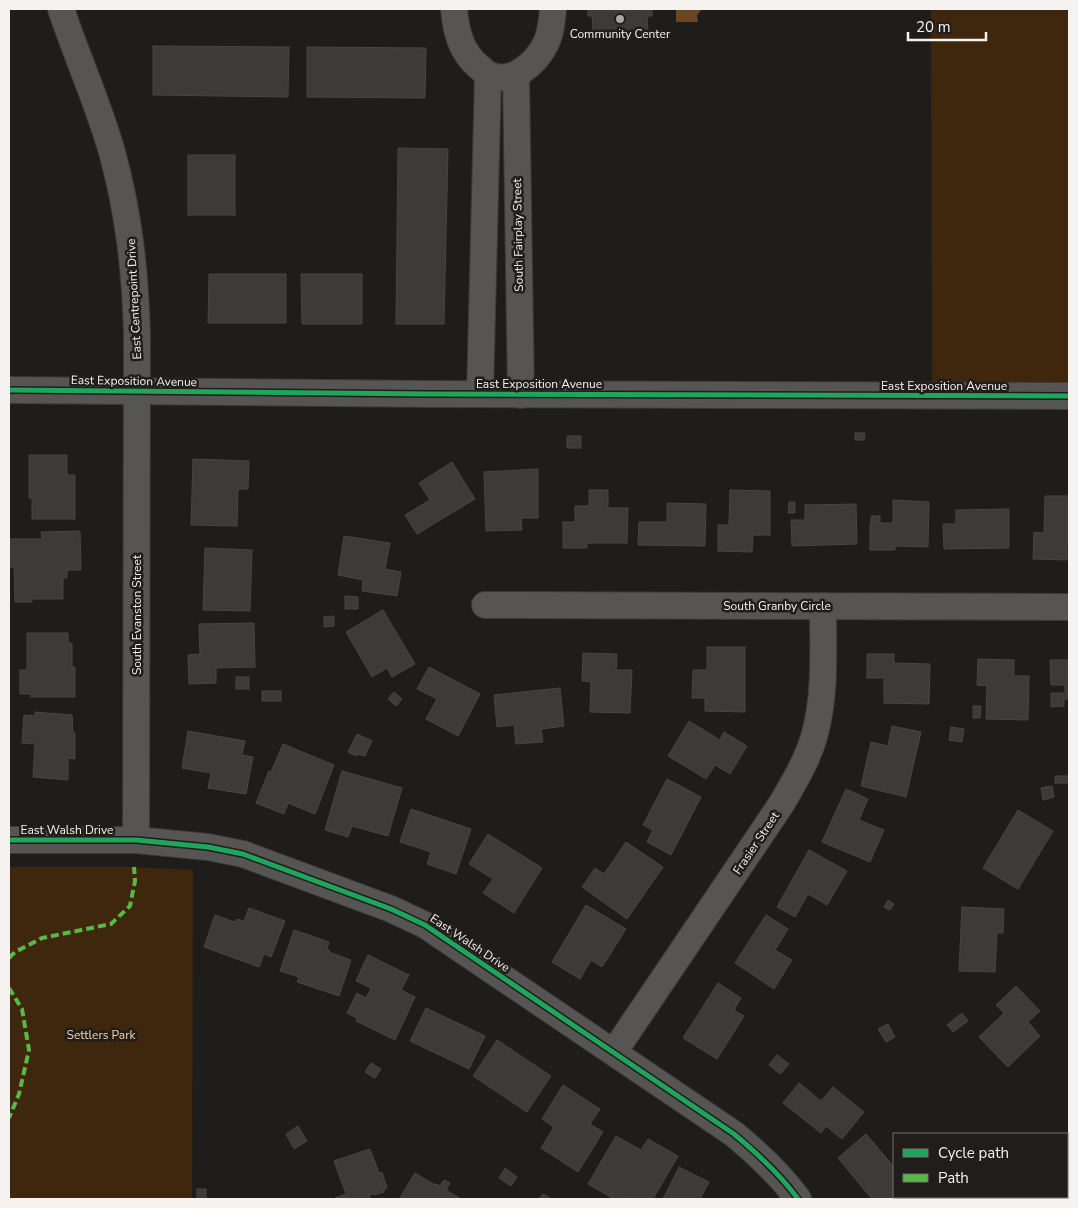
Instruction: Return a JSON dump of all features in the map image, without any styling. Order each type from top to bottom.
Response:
[{"type":"street","name":"East Centrepoint Drive","points":[[61,9],[98,107],[121,186],[130,230],[136,301],[137,391]]},
{"type":"street","points":[[454,9],[455,24],[462,48],[471,60],[488,75],[503,78],[516,75],[533,62],[546,42],[553,9]]},
{"type":"street","points":[[480,394],[488,75]]},
{"type":"street","name":"South Fairplay Street","points":[[516,75],[522,395]]},
{"type":"street","name":"East Exposition Avenue","points":[[9,390],[522,395],[1069,396]]},
{"type":"street","name":"South Evanston Street","points":[[136,840],[137,391]]},
{"type":"street","name":"South Granby Circle","points":[[485,605],[1069,607]]},
{"type":"street","name":"Frasier Street","points":[[614,1052],[782,803],[801,771],[814,737],[822,688],[823,606]]},
{"type":"street","name":"East Walsh Drive","points":[[9,840],[136,840],[208,847],[243,854],[391,909],[425,924],[734,1134],[762,1157],[798,1199]]},
{"type":"green space","points":[[931,9],[1069,9],[1069,396],[932,395]]},
{"type":"green space","name":"Settlers Park","points":[[9,867],[134,867],[193,870],[192,1199],[9,1199]]},
{"type":"shaded area","points":[[676,9],[702,9],[697,15],[698,22],[676,22]]},
{"type":"building","name":"Community Center","points":[[588,9],[652,9],[652,16],[647,16],[648,31],[593,31],[592,16],[588,16]]},
{"type":"building","points":[[153,46],[289,47],[288,97],[153,95]]},
{"type":"building","points":[[307,47],[426,48],[425,98],[307,97]]},
{"type":"building","points":[[398,148],[448,149],[444,324],[396,324]]},
{"type":"building","points":[[188,155],[235,155],[235,215],[188,215]]},
{"type":"building","points":[[209,274],[286,274],[286,323],[208,323]]},
{"type":"building","points":[[301,274],[362,274],[362,324],[302,324]]},
{"type":"building","points":[[855,433],[865,433],[864,440],[855,440]]},
{"type":"building","points":[[567,436],[581,436],[581,448],[567,448]]},
{"type":"building","points":[[29,455],[67,455],[67,475],[75,475],[75,519],[32,519],[32,498],[29,498]]},
{"type":"building","points":[[193,459],[249,461],[248,489],[238,489],[237,526],[191,525]]},
{"type":"building","points":[[452,462],[475,499],[417,534],[405,515],[430,500],[419,483]]},
{"type":"building","points":[[538,469],[538,518],[521,518],[522,530],[486,531],[484,472]]},
{"type":"building","points":[[589,490],[608,490],[608,508],[628,508],[627,543],[587,543],[587,548],[563,548],[563,522],[575,522],[575,506],[589,506]]},
{"type":"building","points":[[730,490],[770,491],[770,535],[753,535],[752,552],[718,551],[718,525],[729,525]]},
{"type":"building","points":[[1045,496],[1069,496],[1067,560],[1033,559],[1034,532],[1044,533]]},
{"type":"building","points":[[893,500],[929,502],[928,547],[895,546],[895,550],[870,550],[870,523],[893,523]]},
{"type":"building","points":[[789,502],[795,502],[795,513],[788,513]]},
{"type":"building","points":[[667,503],[706,504],[705,546],[638,545],[639,522],[667,522]]},
{"type":"building","points":[[856,504],[857,544],[792,546],[791,520],[805,520],[805,505]]},
{"type":"building","points":[[1009,509],[1009,548],[944,549],[943,524],[956,524],[956,510]]},
{"type":"building","points":[[871,516],[880,516],[880,522],[871,522]]},
{"type":"building","points":[[80,531],[81,570],[67,570],[67,578],[63,578],[63,599],[32,599],[32,602],[15,602],[14,567],[9,567],[9,539],[42,539],[41,532]]},
{"type":"building","points":[[344,536],[390,543],[385,569],[401,572],[397,596],[362,591],[363,580],[338,575]]},
{"type":"building","points":[[205,548],[252,550],[250,611],[203,610]]},
{"type":"building","points":[[345,596],[358,597],[358,609],[345,609]]},
{"type":"building","points":[[383,610],[415,664],[392,677],[387,668],[372,677],[346,632]]},
{"type":"building","points":[[334,616],[334,626],[324,627],[324,617]]},
{"type":"building","points":[[254,623],[255,667],[216,668],[216,683],[189,684],[188,655],[200,654],[199,624]]},
{"type":"building","points":[[27,633],[68,633],[68,643],[72,643],[72,667],[75,667],[75,697],[31,697],[31,694],[20,694],[20,670],[27,670]]},
{"type":"building","points":[[707,647],[745,647],[745,712],[705,711],[705,698],[692,698],[693,670],[707,670]]},
{"type":"building","points":[[583,653],[617,654],[616,670],[632,670],[630,713],[590,712],[591,682],[582,681]]},
{"type":"building","points":[[867,654],[894,654],[894,663],[930,664],[929,704],[884,703],[884,678],[867,678]]},
{"type":"building","points":[[978,659],[1014,660],[1014,676],[1029,676],[1028,720],[986,719],[987,686],[977,685]]},
{"type":"building","points":[[1050,660],[1069,660],[1069,699],[1065,699],[1065,685],[1051,685]]},
{"type":"building","points":[[429,667],[480,694],[458,736],[426,719],[437,699],[417,689]]},
{"type":"building","points":[[236,677],[249,677],[249,689],[236,689]]},
{"type":"building","points":[[560,688],[564,726],[541,729],[543,742],[516,744],[514,725],[497,727],[494,695]]},
{"type":"building","points":[[262,691],[281,691],[281,701],[262,701]]},
{"type":"building","points":[[394,692],[402,699],[396,706],[388,699]]},
{"type":"building","points":[[1051,693],[1064,693],[1064,706],[1051,707]]},
{"type":"building","points":[[973,706],[981,706],[980,718],[973,718]]},
{"type":"building","points":[[35,712],[72,715],[73,733],[75,733],[75,759],[68,758],[68,780],[33,777],[35,744],[22,743],[24,715],[35,716]]},
{"type":"building","points":[[689,721],[720,740],[724,732],[747,746],[730,774],[715,765],[706,779],[668,756]]},
{"type":"building","points":[[892,726],[921,732],[906,797],[861,786],[871,742],[888,746]]},
{"type":"building","points":[[951,727],[964,729],[962,742],[949,740]]},
{"type":"building","points":[[188,731],[245,741],[242,755],[253,757],[246,794],[208,788],[211,773],[182,768]]},
{"type":"building","points":[[357,734],[372,741],[365,756],[357,754],[356,756],[348,752]]},
{"type":"building","points":[[283,744],[334,765],[315,814],[288,803],[284,814],[256,803]]},
{"type":"building","points":[[342,771],[402,788],[388,836],[352,826],[348,837],[325,830]]},
{"type":"building","points":[[1055,776],[1068,776],[1068,783],[1055,783]]},
{"type":"building","points":[[667,779],[701,797],[671,855],[647,842],[653,830],[643,825]]},
{"type":"building","points":[[1052,786],[1054,797],[1043,800],[1041,788]]},
{"type":"building","points":[[846,789],[868,799],[859,820],[884,830],[870,862],[822,842]]},
{"type":"building","points":[[411,809],[471,829],[456,874],[427,864],[431,852],[400,842]]},
{"type":"building","points":[[1018,810],[1053,831],[1018,889],[983,868]]},
{"type":"building","points":[[488,834],[542,868],[514,913],[483,893],[493,879],[469,864]]},
{"type":"building","points":[[626,842],[663,867],[627,919],[582,887],[595,868],[604,874]]},
{"type":"building","points":[[809,850],[847,871],[827,905],[808,894],[795,917],[777,907]]},
{"type":"building","points":[[888,900],[894,904],[890,910],[884,907]]},
{"type":"building","points":[[586,905],[626,929],[602,967],[591,960],[580,979],[552,962]]},
{"type":"building","points":[[962,907],[1004,909],[1003,933],[997,933],[995,972],[959,971]]},
{"type":"building","points":[[249,908],[285,921],[271,957],[264,954],[259,967],[204,947],[215,915],[235,922],[237,919],[244,921]]},
{"type":"building","points":[[766,915],[788,929],[775,950],[792,960],[774,989],[735,963]]},
{"type":"building","points":[[294,930],[329,942],[327,949],[329,952],[351,960],[339,996],[297,982],[299,977],[280,971]]},
{"type":"building","points":[[368,955],[409,975],[401,990],[415,997],[395,1040],[356,1021],[357,1018],[347,1013],[357,993],[366,998],[371,988],[356,981]]},
{"type":"building","points":[[718,983],[741,998],[734,1010],[744,1016],[717,1059],[683,1038]]},
{"type":"building","points":[[1016,986],[1040,1011],[1028,1022],[1040,1036],[1008,1067],[979,1037],[1004,1013],[996,1005]]},
{"type":"building","points":[[426,1008],[485,1036],[469,1069],[410,1041]]},
{"type":"building","points":[[962,1013],[968,1021],[953,1032],[947,1025]]},
{"type":"building","points":[[888,1024],[895,1037],[886,1042],[878,1029]]},
{"type":"building","points":[[497,1040],[551,1076],[527,1112],[473,1076]]},
{"type":"building","points":[[777,1055],[789,1064],[780,1074],[769,1065]]},
{"type":"building","points":[[371,1063],[381,1069],[375,1078],[365,1072]]},
{"type":"building","points":[[799,1083],[821,1101],[833,1087],[864,1112],[842,1139],[826,1126],[821,1133],[783,1103]]},
{"type":"building","points":[[563,1085],[600,1109],[590,1124],[603,1132],[578,1172],[541,1148],[554,1127],[542,1119]]},
{"type":"building","points":[[298,1126],[307,1141],[294,1149],[286,1134]]},
{"type":"building","points":[[866,1134],[893,1166],[893,1197],[890,1199],[872,1199],[838,1158]]},
{"type":"building","points":[[616,1136],[641,1150],[648,1139],[678,1156],[653,1199],[627,1199],[624,1197],[623,1199],[614,1199],[588,1184]]},
{"type":"building","points":[[370,1149],[379,1173],[382,1172],[387,1188],[384,1189],[384,1192],[369,1195],[371,1199],[336,1199],[346,1194],[334,1161]]},
{"type":"building","points":[[679,1167],[709,1182],[700,1199],[663,1199]]},
{"type":"building","points":[[505,1168],[517,1177],[511,1186],[499,1178]]},
{"type":"building","points":[[415,1173],[435,1185],[440,1186],[444,1180],[450,1183],[446,1190],[461,1199],[399,1199]]},
{"type":"building","points":[[197,1189],[206,1189],[206,1199],[197,1199]]},
{"type":"building","points":[[543,1194],[550,1198],[551,1199],[539,1199]]},
{"type":"building","points":[[994,1198],[1056,1199],[995,1199]]},
{"type":"marked path","points":[[9,958],[15,952],[42,938],[111,924],[130,906],[135,881],[134,867]]},
{"type":"marked path","points":[[9,988],[22,1009],[29,1050],[19,1094],[9,1118]]},
{"type":"cycle path","points":[[9,390],[431,394],[1069,396]]},
{"type":"cycle path","points":[[9,840],[136,840],[208,847],[243,854],[391,909],[425,925],[734,1134],[784,1181],[798,1199]]},
{"type":"place","name":"Community Center","points":[[620,19]]}]
